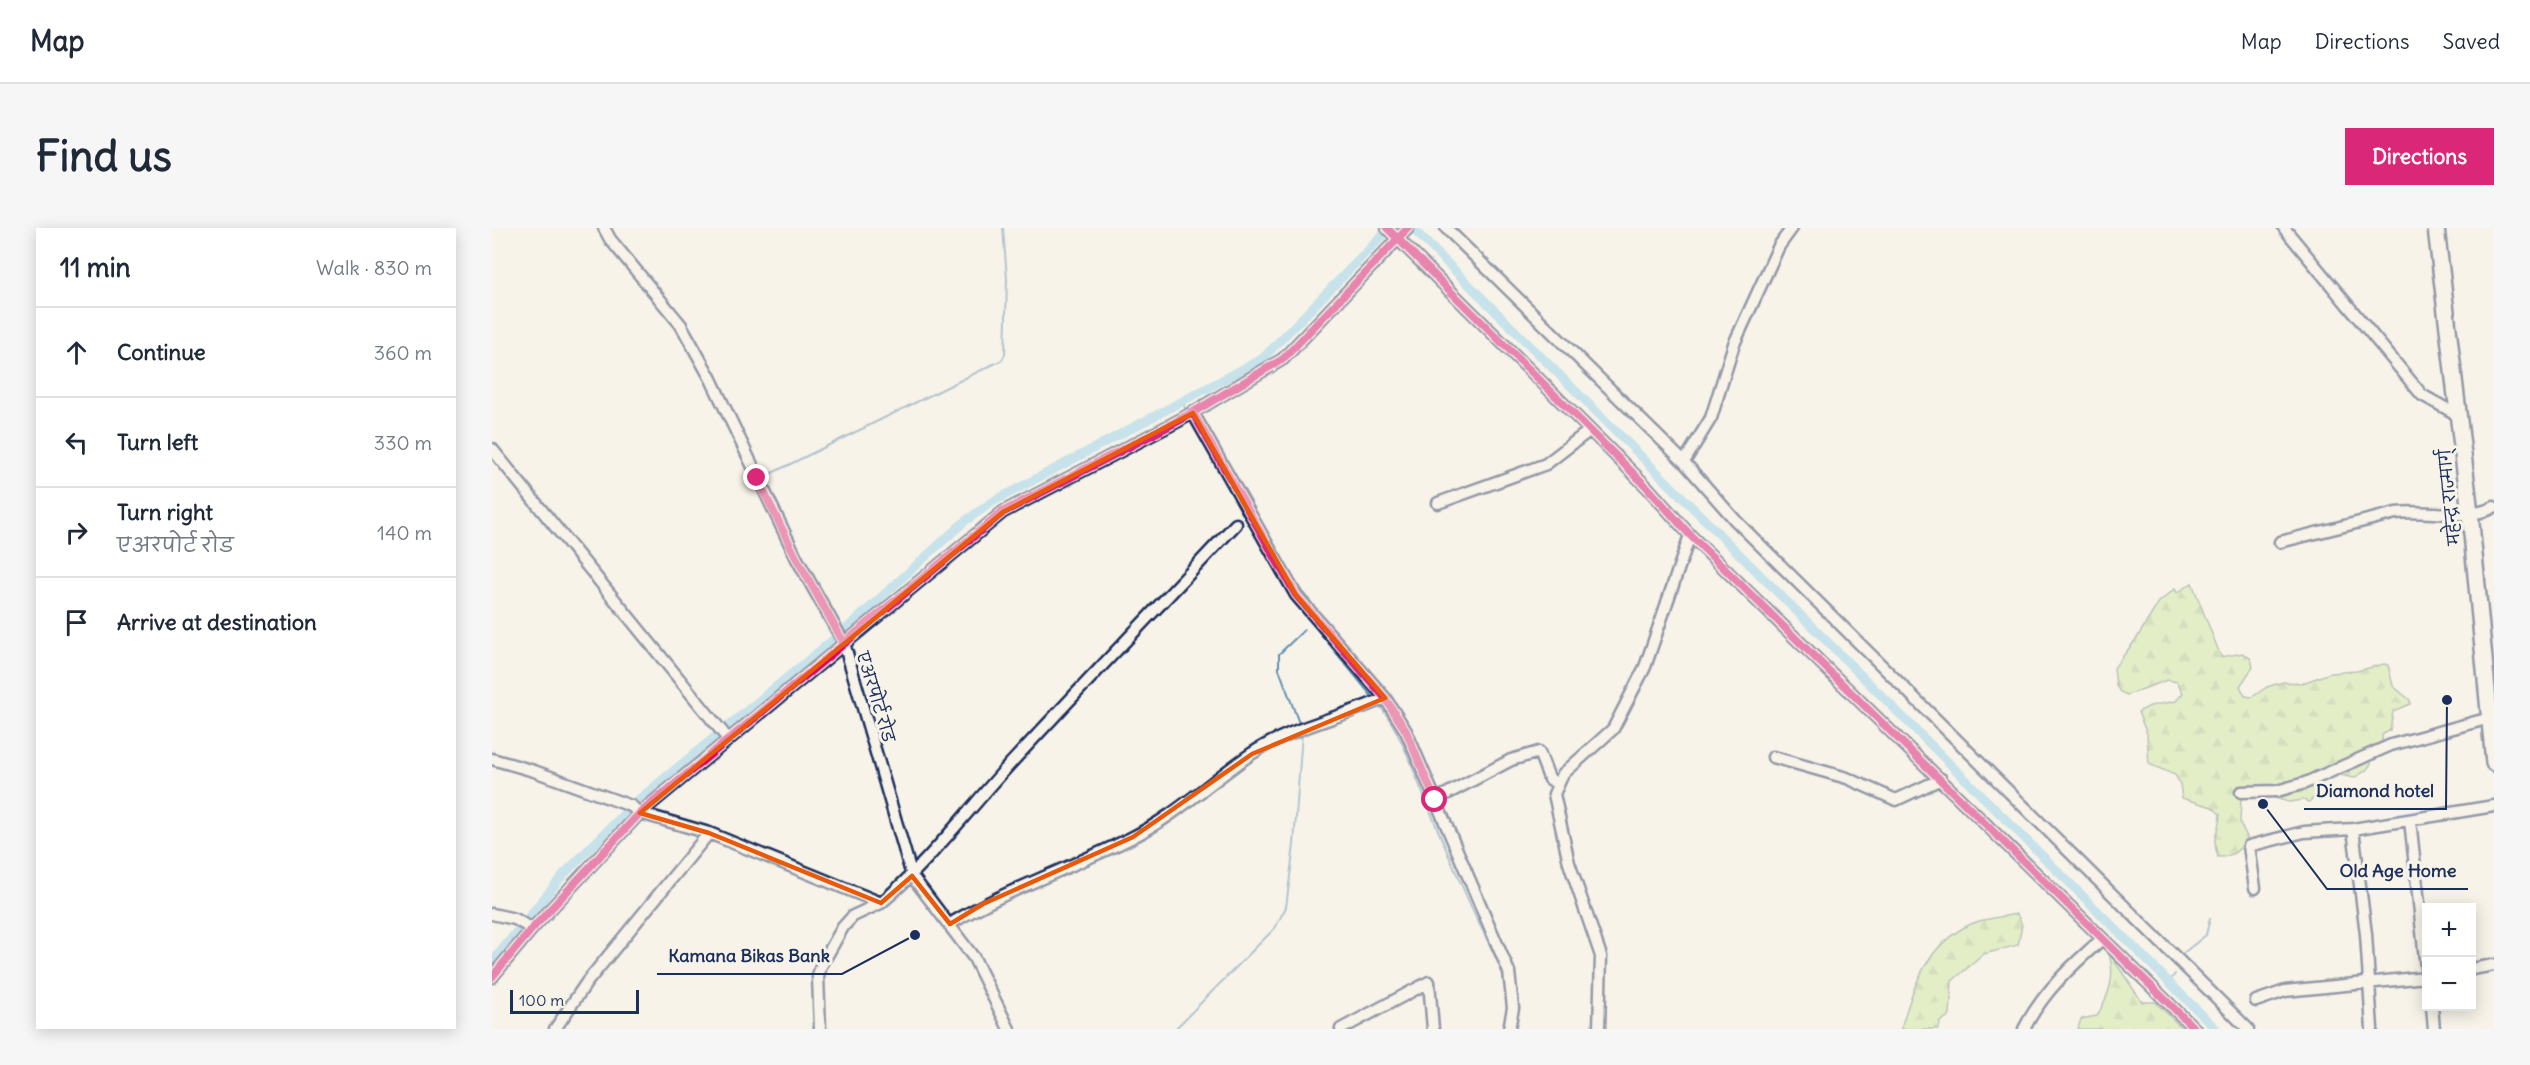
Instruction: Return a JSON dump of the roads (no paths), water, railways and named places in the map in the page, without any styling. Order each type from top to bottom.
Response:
[{"type":"highway","name":"महेन्द्र राज्मार्ग्","points":[[2436,228],[2470,513],[2494,763]]},
{"type":"street","name":"एअरपोर्ट रोड","points":[[604,228],[610,239],[681,325],[711,379],[797,559],[844,643],[912,876],[974,958],[1008,1029]]},
{"type":"street","points":[[1387,228],[1647,487],[1690,536],[2195,1029]]},
{"type":"street","points":[[492,977],[530,928],[635,809],[724,734],[844,643],[1003,512],[1188,416],[1283,359],[1408,228]]},
{"type":"street","points":[[1446,228],[1684,462],[1736,521],[2248,1029]]},
{"type":"street","points":[[1684,462],[1711,418],[1734,344],[1779,246],[1792,228]]},
{"type":"street","points":[[2284,228],[2422,395],[2458,415]]},
{"type":"street","points":[[1188,416],[1296,595],[1385,698],[1406,731],[1509,972],[1513,1008],[1509,1029]]},
{"type":"street","points":[[1438,503],[1546,464],[1590,430]]},
{"type":"street","points":[[492,449],[724,734]]},
{"type":"street","points":[[2280,542],[2336,530],[2396,513],[2416,510],[2483,514],[2494,507]]},
{"type":"street","points":[[820,1029],[818,976],[821,966],[843,927],[853,916],[881,903],[912,876],[958,820],[1236,524]]},
{"type":"street","points":[[1599,1029],[1602,1005],[1600,956],[1569,863],[1554,794],[1563,774],[1613,729],[1646,667],[1690,536]]},
{"type":"street","points":[[950,924],[983,904],[1133,837],[1215,782],[1252,753],[1305,728],[1385,698]]},
{"type":"street","points":[[2241,792],[2277,791],[2306,783],[2391,745],[2490,718]]},
{"type":"street","points":[[1435,800],[1511,760],[1539,752],[1549,778],[1558,786]]},
{"type":"street","points":[[1773,757],[1848,778],[1896,800],[1941,779]]},
{"type":"street","points":[[492,759],[534,771],[635,809],[709,833],[881,903]]},
{"type":"street","points":[[2255,888],[2248,846],[2304,832],[2354,829],[2494,806]]},
{"type":"street","points":[[2410,820],[2426,957]]},
{"type":"street","points":[[2354,829],[2370,983],[2372,1029]]},
{"type":"street","points":[[555,1029],[587,982],[709,833]]},
{"type":"street","points":[[492,914],[515,919],[530,928]]},
{"type":"street","points":[[2024,1029],[2034,1011],[2062,973],[2102,939]]},
{"type":"street","points":[[2476,968],[2494,965]]},
{"type":"street","points":[[2256,1001],[2285,991],[2422,978]]},
{"type":"street","points":[[1341,1029],[1429,982],[1433,1029]]},
{"type":"street","points":[[2432,1011],[2434,1029]]},
{"type":"waterway","points":[[768,475],[1002,360],[1005,354],[1007,279],[1003,228]]},
{"type":"waterway","points":[[1412,228],[2216,1029]]},
{"type":"waterway","points":[[846,629],[965,521],[994,501],[1262,359],[1386,232]]},
{"type":"waterway","points":[[1182,403],[1187,411]]},
{"type":"waterway","points":[[1202,440],[1289,595],[1374,699]]},
{"type":"waterway","points":[[1300,726],[1279,669],[1279,654],[1304,630]]},
{"type":"waterway","points":[[492,962],[563,875],[638,800],[834,639]]},
{"type":"waterway","points":[[1380,706],[1402,742],[1446,851],[1505,975]]},
{"type":"waterway","points":[[1175,1029],[1275,928],[1286,907],[1294,845],[1302,732]]},
{"type":"waterway","points":[[2181,955],[2206,935],[2210,918]]},
{"type":"waterway","points":[[2169,982],[2175,974]]},
{"type":"place","name":"Diamond hotel","points":[[2447,700]]},
{"type":"place","name":"Old Age Home","points":[[2263,804]]},
{"type":"place","name":"Kamana Bikas Bank","points":[[915,935]]}]
